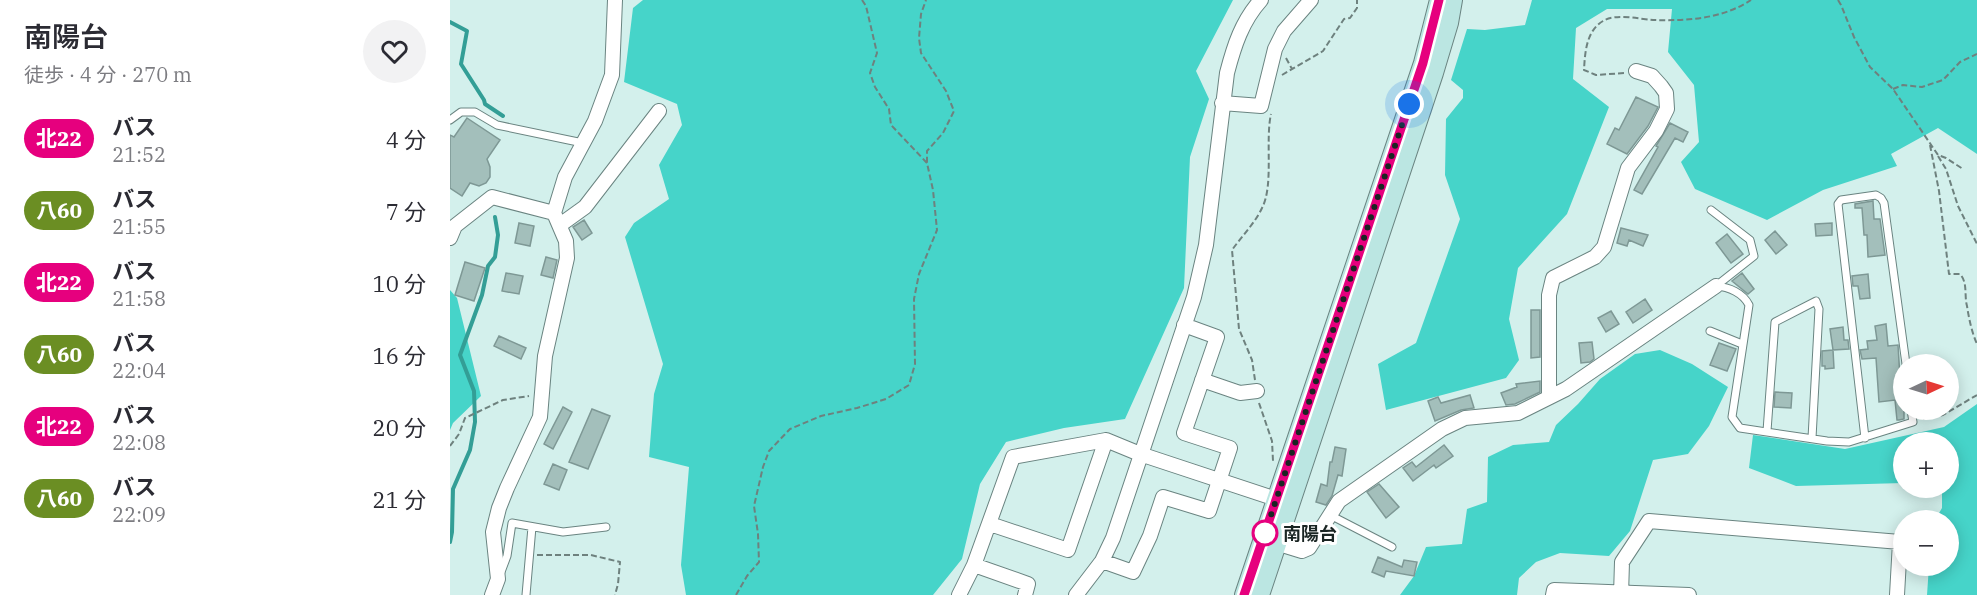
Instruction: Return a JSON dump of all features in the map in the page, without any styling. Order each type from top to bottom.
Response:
[{"type":"main road","points":[[1244,595],[1423,63],[1439,0]]},
{"type":"main road","points":[[1260,595],[1434,73],[1453,0]]},
{"type":"street","points":[[492,595],[498,579],[493,532],[499,508],[540,417],[545,356],[567,258],[566,241],[557,219],[565,177],[595,122],[612,75],[615,0]]},
{"type":"street","points":[[1076,595],[1102,561],[1113,538],[1194,297],[1206,244],[1227,73],[1233,48],[1243,26],[1261,0]]},
{"type":"street","points":[[1222,103],[1261,106],[1275,49],[1284,31],[1311,0]]},
{"type":"street","points":[[1549,397],[1549,296],[1553,278],[1595,257],[1604,247],[1628,168],[1656,131],[1667,110],[1666,93],[1661,86],[1652,76],[1636,71]]},
{"type":"street","points":[[450,238],[455,226],[492,198],[557,219],[585,207],[659,111]]},
{"type":"street","points":[[1276,543],[1302,551],[1309,548],[1339,501],[1442,429],[1465,418],[1518,413],[1566,389],[1716,286]]},
{"type":"street","points":[[1102,561],[1133,572],[1150,536],[1163,497],[1209,512],[1230,448],[1184,433],[1217,337],[1184,325]]},
{"type":"street","points":[[1202,380],[1240,393],[1257,391]]},
{"type":"street","points":[[959,595],[974,565],[1013,458],[1106,440],[1140,454],[1276,499]]},
{"type":"street","points":[[990,524],[1068,550],[1106,440]]},
{"type":"street","points":[[1621,593],[1622,562],[1649,520],[1900,542],[1898,595]]},
{"type":"street","points":[[974,565],[1028,584],[1025,595]]},
{"type":"street","points":[[1553,595],[1554,590],[1689,595]]},
{"type":"lane","points":[[450,120],[461,112],[475,112],[497,125],[583,143]]},
{"type":"lane","points":[[1864,438],[1838,204],[1842,200],[1876,195],[1884,203],[1905,354]]},
{"type":"lane","points":[[1711,210],[1749,240],[1754,256],[1716,286]]},
{"type":"lane","points":[[1716,286],[1728,287],[1746,300],[1749,305],[1731,417],[1740,428],[1849,442],[1913,422]]},
{"type":"lane","points":[[1767,431],[1775,322],[1816,301],[1819,309],[1812,438]]},
{"type":"lane","points":[[1710,331],[1742,344]]},
{"type":"lane","points":[[1330,515],[1392,547]]},
{"type":"lane","points":[[498,579],[507,556],[512,523],[563,532],[606,527]]},
{"type":"lane","points":[[526,595],[532,527]]},
{"type":"path","points":[[862,0],[866,6],[877,52],[870,73],[889,109],[891,125],[927,163]]},
{"type":"path","points":[[736,595],[747,576],[759,562],[754,506],[763,468],[770,451],[790,429],[821,416],[886,399],[909,385],[915,364],[914,299],[919,274],[937,231],[927,151],[943,133],[954,111],[946,91],[921,53],[919,38],[921,14],[926,0]]},
{"type":"path","points":[[1280,76],[1323,51],[1344,19],[1350,18],[1357,8],[1357,0]]},
{"type":"path","points":[[1636,71],[1596,75],[1584,70],[1585,51],[1590,35],[1603,21],[1617,17],[1674,20],[1699,18],[1726,13],[1751,0]]},
{"type":"path","points":[[1838,0],[1870,67],[1893,89],[1946,169],[1958,206],[1977,244]]},
{"type":"path","points":[[1283,52],[1292,69]]},
{"type":"path","points":[[1893,89],[1903,85],[1922,87],[1943,80],[1960,63],[1977,54]]},
{"type":"path","points":[[1273,106],[1268,125],[1267,189],[1263,207],[1232,250],[1239,329],[1252,360],[1258,402],[1272,441],[1273,469]]},
{"type":"path","points":[[1930,145],[1939,191],[1948,274],[1960,274],[1965,279],[1966,304],[1977,344]]},
{"type":"path","points":[[1938,155],[1963,169]]},
{"type":"path","points":[[450,446],[467,417],[503,400],[541,394]]},
{"type":"path","points":[[1913,422],[1943,415],[1977,395]]},
{"type":"path","points":[[530,555],[591,555],[620,562],[615,595]]},
{"type":"shaded area","points":[[643,0],[1233,0],[1196,71],[1209,99],[1190,157],[1184,288],[1125,419],[1064,428],[1006,442],[980,484],[962,559],[933,595],[686,595],[681,565],[689,467],[649,457],[654,394],[663,364],[625,237],[634,223],[669,199],[659,165],[682,125],[677,104],[624,82],[633,8]]},
{"type":"shaded area","points":[[1532,0],[1977,0],[1977,154],[1938,128],[1891,154],[1897,166],[1823,190],[1767,220],[1695,189],[1681,162],[1699,142],[1694,85],[1668,52],[1672,9],[1607,9],[1576,28],[1573,79],[1609,107],[1567,214],[1518,268],[1509,319],[1519,360],[1506,378],[1386,410],[1378,364],[1416,343],[1460,219],[1445,175],[1446,119],[1463,98],[1463,90],[1451,80],[1467,29],[1485,30],[1525,25]]},
{"type":"shaded area","points":[[450,290],[457,298],[481,396],[453,423],[450,430]]},
{"type":"shaded area","points":[[1660,350],[1692,364],[1728,387],[1709,426],[1688,454],[1653,460],[1630,531],[1609,556],[1560,553],[1536,562],[1519,578],[1517,595],[1400,595],[1414,576],[1426,547],[1462,544],[1467,509],[1487,502],[1488,457],[1513,445],[1549,442],[1556,425],[1600,379],[1635,354]]},
{"type":"shaded area","points":[[1977,404],[1977,595],[1927,595],[1928,576],[1959,576],[1959,510],[1941,510],[1942,498],[1959,498],[1959,432],[1922,432],[1944,427],[1954,420],[1959,420],[1959,417]]},
{"type":"shaded area","points":[[1753,435],[1845,449],[1893,438],[1893,483],[1796,486],[1749,468]]},
{"type":"building","points":[[1636,97],[1658,107],[1648,126],[1627,154],[1607,144],[1615,128],[1619,130]]},
{"type":"building","points":[[467,118],[500,140],[487,159],[490,177],[486,183],[479,186],[470,183],[462,196],[450,188],[450,135],[454,137]]},
{"type":"building","points":[[1670,123],[1688,132],[1683,142],[1675,138],[1642,194],[1634,190]]},
{"type":"building","points":[[1873,201],[1874,219],[1880,219],[1885,255],[1868,257],[1862,208],[1855,208],[1855,204]]},
{"type":"building","points":[[584,220],[592,233],[582,240],[573,227]]},
{"type":"building","points":[[519,223],[534,226],[530,246],[515,243]]},
{"type":"building","points":[[1832,223],[1832,235],[1816,236],[1815,224]]},
{"type":"building","points":[[1621,228],[1648,235],[1643,246],[1629,240],[1627,246],[1617,243]]},
{"type":"building","points":[[1775,231],[1787,245],[1776,254],[1765,240]]},
{"type":"building","points":[[1727,234],[1743,254],[1731,263],[1716,243]]},
{"type":"building","points":[[546,257],[557,260],[553,278],[541,275]]},
{"type":"building","points":[[465,262],[485,268],[474,301],[455,295]]},
{"type":"building","points":[[506,273],[523,276],[519,294],[502,291]]},
{"type":"building","points":[[1742,273],[1754,289],[1748,294],[1732,281]]},
{"type":"building","points":[[1868,274],[1870,298],[1860,299],[1858,286],[1853,286],[1852,276]]},
{"type":"building","points":[[1645,299],[1652,310],[1633,323],[1626,312]]},
{"type":"building","points":[[1531,310],[1540,310],[1540,357],[1531,358]]},
{"type":"building","points":[[1611,311],[1619,324],[1606,332],[1598,318]]},
{"type":"building","points":[[1886,324],[1888,346],[1898,345],[1899,354],[1893,354],[1893,400],[1879,402],[1876,358],[1862,359],[1860,350],[1868,349],[1867,341],[1877,340],[1875,326]]},
{"type":"building","points":[[1843,327],[1844,340],[1848,340],[1849,349],[1833,350],[1830,329]]},
{"type":"building","points":[[499,336],[526,348],[521,359],[494,346]]},
{"type":"building","points":[[1592,342],[1594,359],[1581,363],[1579,343]]},
{"type":"building","points":[[1719,343],[1736,349],[1727,371],[1710,365]]},
{"type":"building","points":[[1833,350],[1834,368],[1825,369],[1825,366],[1822,366],[1822,351]]},
{"type":"building","points":[[1540,381],[1540,392],[1515,404],[1506,405],[1501,393],[1517,387],[1516,384]]},
{"type":"building","points":[[1775,392],[1792,393],[1791,408],[1774,407]]},
{"type":"building","points":[[1470,395],[1474,408],[1461,410],[1435,421],[1428,401],[1438,397],[1441,403]]},
{"type":"building","points":[[563,407],[572,412],[553,449],[544,444]]},
{"type":"building","points":[[592,409],[610,416],[588,469],[569,462]]},
{"type":"building","points":[[1444,445],[1453,456],[1436,468],[1434,465],[1413,481],[1403,468],[1412,462],[1416,467]]},
{"type":"building","points":[[1335,447],[1346,449],[1342,476],[1338,475],[1332,496],[1326,505],[1316,502],[1321,484],[1327,486],[1330,462],[1332,462]]},
{"type":"building","points":[[553,464],[567,470],[559,490],[544,484]]},
{"type":"building","points":[[1379,484],[1399,507],[1386,518],[1367,492]]},
{"type":"building","points":[[1378,557],[1402,567],[1404,560],[1417,562],[1414,576],[1386,571],[1384,577],[1372,572]]},
{"type":"waterway","points":[[450,22],[467,31],[461,64],[485,104],[503,116]]},
{"type":"waterway","points":[[450,542],[453,489],[470,450],[475,422],[474,391],[460,355],[482,295],[488,266],[495,257],[498,235],[495,217]]},
{"type":"bus line","name":"北22","points":[[1244,595],[1423,63],[1439,0]]},
{"type":"place","name":"南陽台","points":[[1265,533]]},
{"type":"route","points":[[1265,533],[1263,539],[1409,104]]}]
